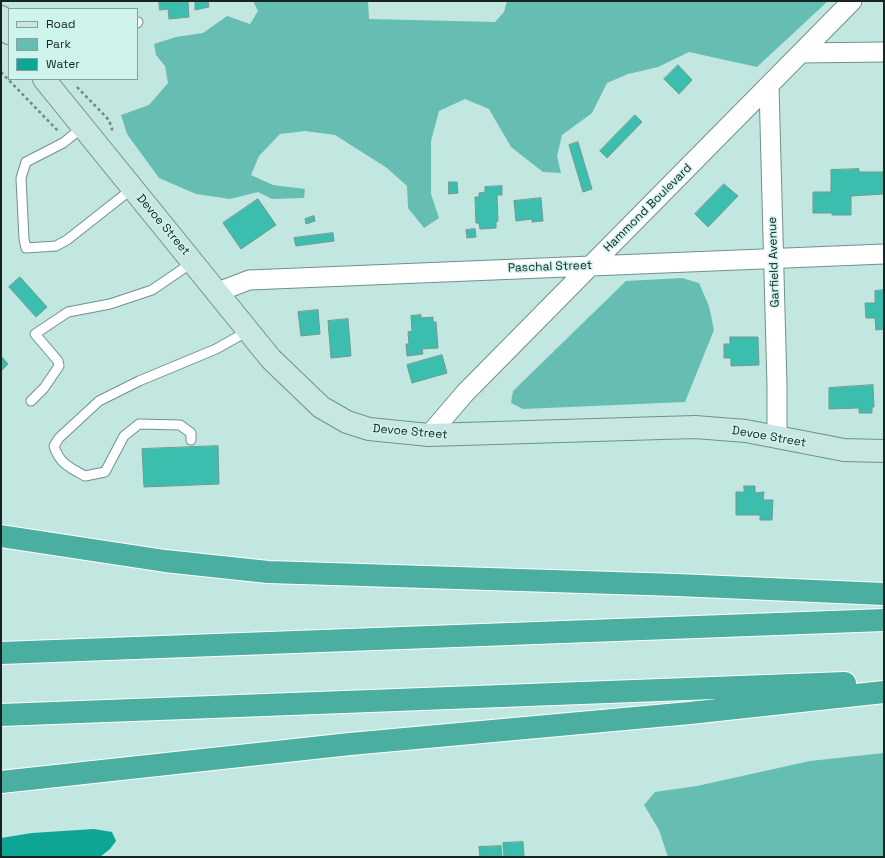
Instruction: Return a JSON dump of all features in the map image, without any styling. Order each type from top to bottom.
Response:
[{"type":"highway","points":[[1,536],[165,561],[268,572],[677,585],[884,594]]},
{"type":"highway","points":[[1,653],[884,620]]},
{"type":"highway","points":[[1,715],[884,682]]},
{"type":"highway","points":[[1,782],[350,744],[690,713],[884,692]]},
{"type":"street","name":"Hammond Boulevard","points":[[429,435],[465,393],[770,86],[852,1]]},
{"type":"street","points":[[1,17],[8,31]]},
{"type":"street","points":[[801,53],[884,52]]},
{"type":"street","name":"Devoe Street","points":[[45,80],[194,262],[271,359],[321,407],[336,417],[369,429],[429,435],[695,427],[746,431],[844,450],[884,451]]},
{"type":"street","name":"Garfield Avenue","points":[[770,86],[777,438]]},
{"type":"street","name":"Paschal Street","points":[[218,292],[249,280],[884,254]]},
{"type":"lane","points":[[83,127],[66,141],[26,162],[21,178],[24,239],[26,248],[56,246],[66,240],[133,188]]},
{"type":"lane","points":[[31,401],[44,388],[59,366],[58,361],[34,334],[68,312],[110,304],[152,290],[194,262]]},
{"type":"lane","points":[[191,440],[191,434],[180,425],[139,424],[124,436],[105,472],[85,476],[64,464],[57,456],[54,446],[59,438],[99,401],[139,381],[216,348],[249,330]]},
{"type":"path","points":[[1,72],[8,79]]},
{"type":"path","points":[[9,80],[66,141]]},
{"type":"path","points":[[76,85],[109,120],[114,133]]},
{"type":"green space","points":[[253,1],[368,1],[369,19],[495,22],[504,12],[507,1],[828,1],[757,67],[689,52],[658,67],[628,74],[607,83],[592,113],[562,135],[557,156],[561,173],[543,172],[511,147],[489,109],[465,99],[439,111],[431,141],[431,194],[439,218],[424,228],[408,208],[407,186],[387,168],[335,135],[305,131],[280,134],[259,156],[251,175],[273,185],[305,189],[304,198],[272,199],[258,192],[230,199],[196,194],[159,178],[127,134],[121,115],[149,105],[168,83],[165,66],[156,55],[154,44],[176,37],[203,33],[227,16],[250,24],[258,11]]},
{"type":"green space","points":[[682,278],[699,283],[709,306],[714,330],[685,402],[523,409],[511,403],[513,391],[626,281]]},
{"type":"green space","points":[[884,753],[884,857],[668,857],[659,830],[644,805],[655,792],[697,786],[810,761]]},
{"type":"water","points":[[94,829],[112,832],[116,841],[110,849],[100,857],[1,857],[1,838],[32,833]]},
{"type":"building","points":[[159,1],[188,1],[189,17],[169,19],[168,9],[160,10]]},
{"type":"building","points":[[195,1],[208,1],[209,7],[195,10]]},
{"type":"building","points":[[678,65],[692,80],[679,94],[664,79]]},
{"type":"building","points":[[635,115],[642,122],[607,158],[600,151]]},
{"type":"building","points":[[578,142],[592,189],[583,192],[569,145]]},
{"type":"building","points":[[859,169],[859,172],[883,172],[883,194],[851,196],[851,215],[813,213],[813,192],[831,192],[831,170]]},
{"type":"building","points":[[449,182],[457,182],[458,193],[449,194]]},
{"type":"building","points":[[724,184],[738,196],[708,227],[695,214]]},
{"type":"building","points":[[502,186],[502,195],[497,195],[498,221],[496,222],[496,228],[480,229],[479,223],[476,223],[475,197],[479,197],[479,193],[485,192],[485,187]]},
{"type":"building","points":[[541,198],[543,221],[532,222],[532,219],[516,221],[514,201]]},
{"type":"building","points":[[258,199],[276,225],[241,249],[223,223]]},
{"type":"building","points":[[314,216],[315,221],[306,224],[305,219]]},
{"type":"building","points":[[475,229],[476,237],[467,238],[466,230]]},
{"type":"building","points":[[333,233],[334,241],[296,246],[294,238]]},
{"type":"building","points":[[20,277],[47,307],[36,317],[9,287]]},
{"type":"building","points":[[884,290],[884,329],[876,330],[875,318],[866,318],[865,303],[875,303],[875,291]]},
{"type":"building","points":[[318,310],[320,334],[301,336],[298,312]]},
{"type":"building","points":[[421,315],[421,318],[433,317],[433,322],[436,322],[438,348],[422,349],[423,354],[407,356],[406,344],[409,344],[408,332],[412,331],[411,316]]},
{"type":"building","points":[[348,319],[351,356],[331,358],[328,321]]},
{"type":"building","points":[[730,337],[758,337],[759,365],[731,366],[731,358],[724,358],[724,344],[730,344]]},
{"type":"building","points":[[442,355],[447,373],[412,383],[407,365]]},
{"type":"building","points":[[1,356],[8,364],[1,371]]},
{"type":"building","points":[[873,385],[874,407],[872,407],[872,413],[859,413],[859,408],[829,409],[829,388]]},
{"type":"building","points":[[218,446],[219,484],[144,487],[142,449]]},
{"type":"building","points":[[744,486],[755,486],[755,493],[764,492],[763,500],[773,500],[772,520],[760,520],[760,515],[736,515],[736,492],[744,492]]},
{"type":"building","points":[[523,842],[524,856],[504,857],[503,843]]},
{"type":"building","points":[[501,846],[502,857],[480,857],[479,847]]}]
